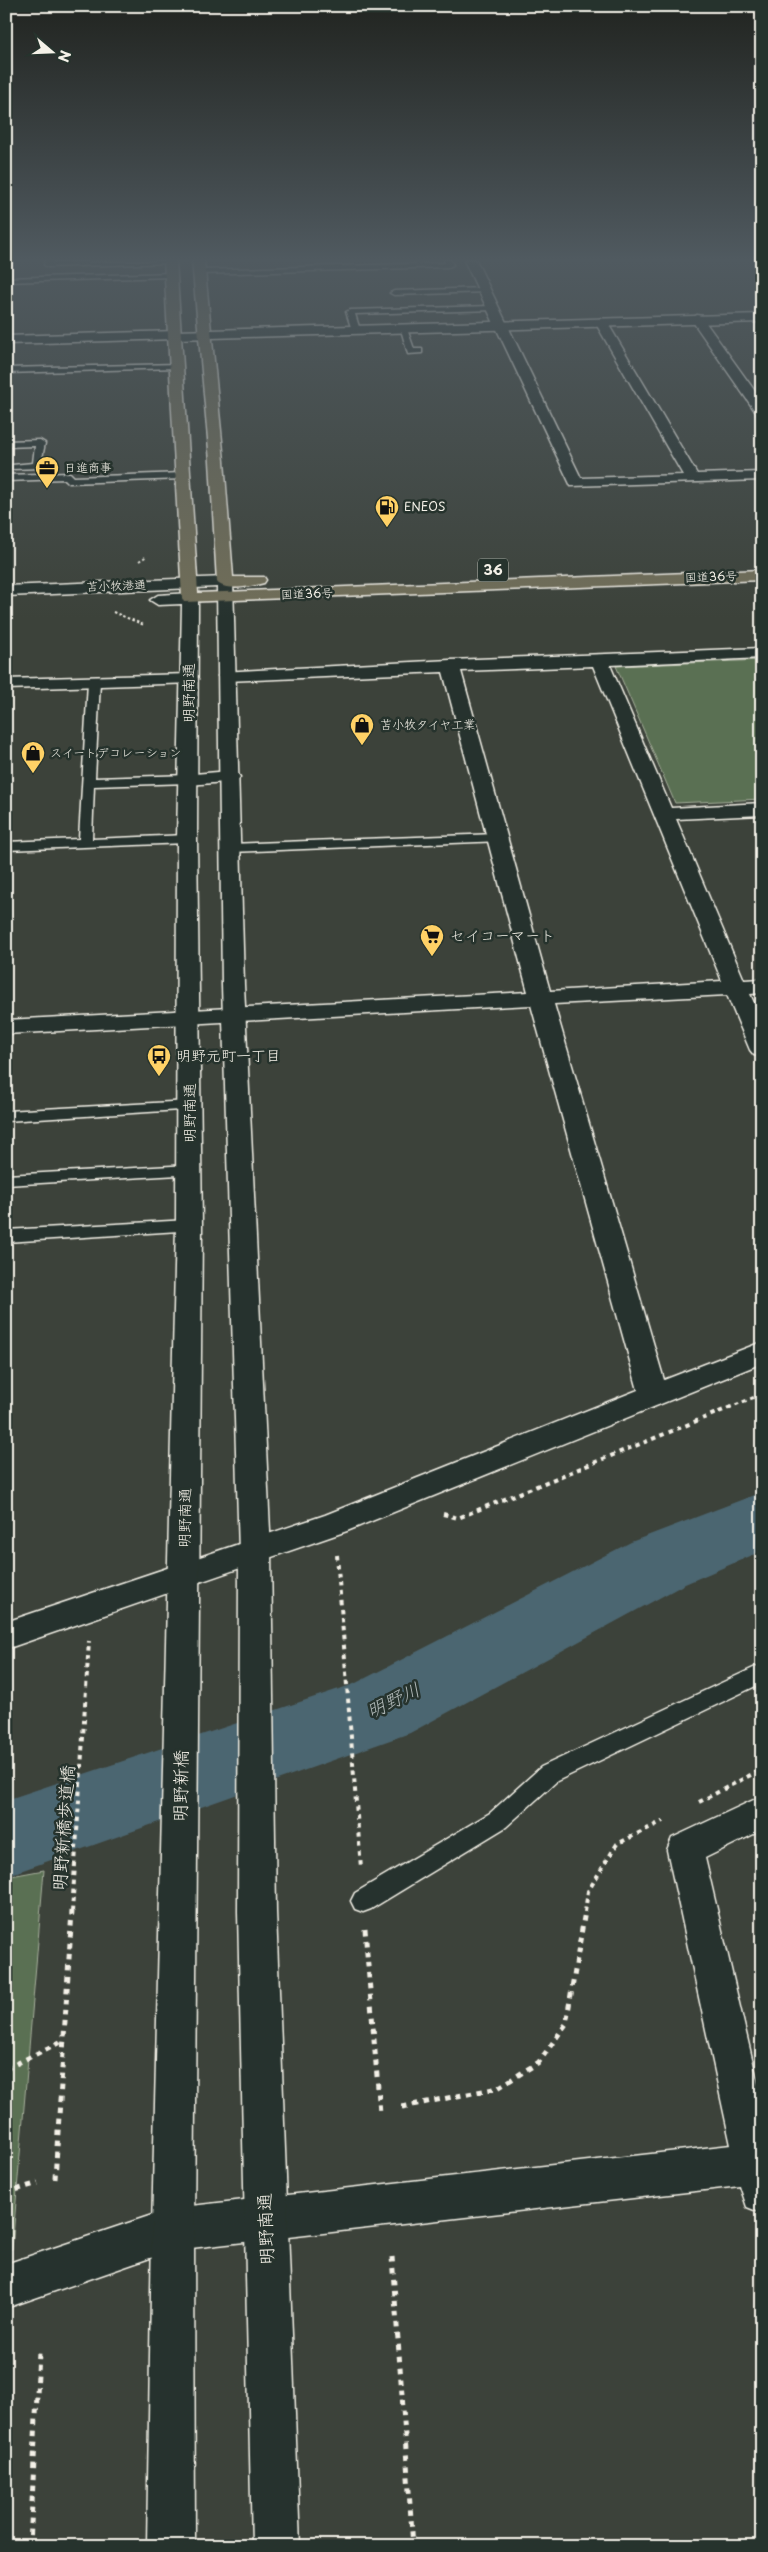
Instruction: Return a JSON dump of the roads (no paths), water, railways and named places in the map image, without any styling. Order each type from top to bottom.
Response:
[{"type":"highway","points":[[177,379],[189,591]]},
{"type":"highway","points":[[208,379],[217,461],[225,589]]},
{"type":"highway","name":"国道36号","points":[[621,565],[762,560]]},
{"type":"highway","name":"国道36号","points":[[189,591],[762,575]]},
{"type":"highway","name":"国道36号","points":[[225,589],[277,578]]},
{"type":"street","points":[[526,379],[576,483],[762,476]]},
{"type":"street","points":[[635,379],[692,478]]},
{"type":"street","points":[[739,379],[762,411]]},
{"type":"street","points":[[225,589],[234,1016],[255,1552]]},
{"type":"street","name":"苫小牧港通","points":[[6,591],[189,591]]},
{"type":"street","name":"苫小牧港通","points":[[6,606],[189,591]]},
{"type":"street","name":"明野南通","points":[[184,1628],[190,1170],[187,839],[190,679],[189,591]]},
{"type":"street","points":[[227,676],[762,653]]},
{"type":"street","points":[[600,660],[662,814],[762,1050]]},
{"type":"street","points":[[450,665],[541,999],[654,1394]]},
{"type":"street","points":[[6,684],[190,679]]},
{"type":"street","points":[[189,779],[230,778]]},
{"type":"street","points":[[662,814],[762,808]]},
{"type":"street","points":[[6,1027],[762,986]]},
{"type":"street","points":[[6,1636],[255,1552],[391,1500],[762,1352]]},
{"type":"street","name":"明野南通","points":[[255,1552],[253,1599],[256,1912],[276,2546]]},
{"type":"street","name":"明野新橋","points":[[173,2229],[184,1628]]},
{"type":"street","points":[[6,2286],[173,2229],[266,2219],[758,2178],[685,1850],[762,1812]]},
{"type":"street","points":[[171,2546],[173,2229]]},
{"type":"lane","points":[[6,444],[40,442],[37,466],[6,467]]},
{"type":"lane","points":[[6,478],[70,476],[69,480],[183,476]]},
{"type":"lane","points":[[85,843],[94,682]]},
{"type":"lane","points":[[87,782],[189,779]]},
{"type":"lane","points":[[231,848],[497,838]]},
{"type":"lane","points":[[6,846],[187,839]]},
{"type":"lane","points":[[6,1116],[190,1106]]},
{"type":"lane","points":[[6,1180],[190,1170]]},
{"type":"lane","points":[[6,1236],[189,1226]]},
{"type":"lane","points":[[363,1901],[498,1820],[549,1774],[762,1673]]},
{"type":"waterway","name":"明野川","points":[[6,1838],[381,1709],[658,1563],[762,1520]]},
{"type":"place","name":"日進商事","points":[[47,489]]},
{"type":"place","name":"ENEOS","points":[[387,528]]},
{"type":"place","name":"苫小牧タイヤ工業","points":[[362,746]]},
{"type":"place","name":"スイートデコレーション","points":[[33,774]]},
{"type":"place","name":"セイコーマート","points":[[432,957]]},
{"type":"place","name":"明野元町一丁目","points":[[159,1077]]}]
